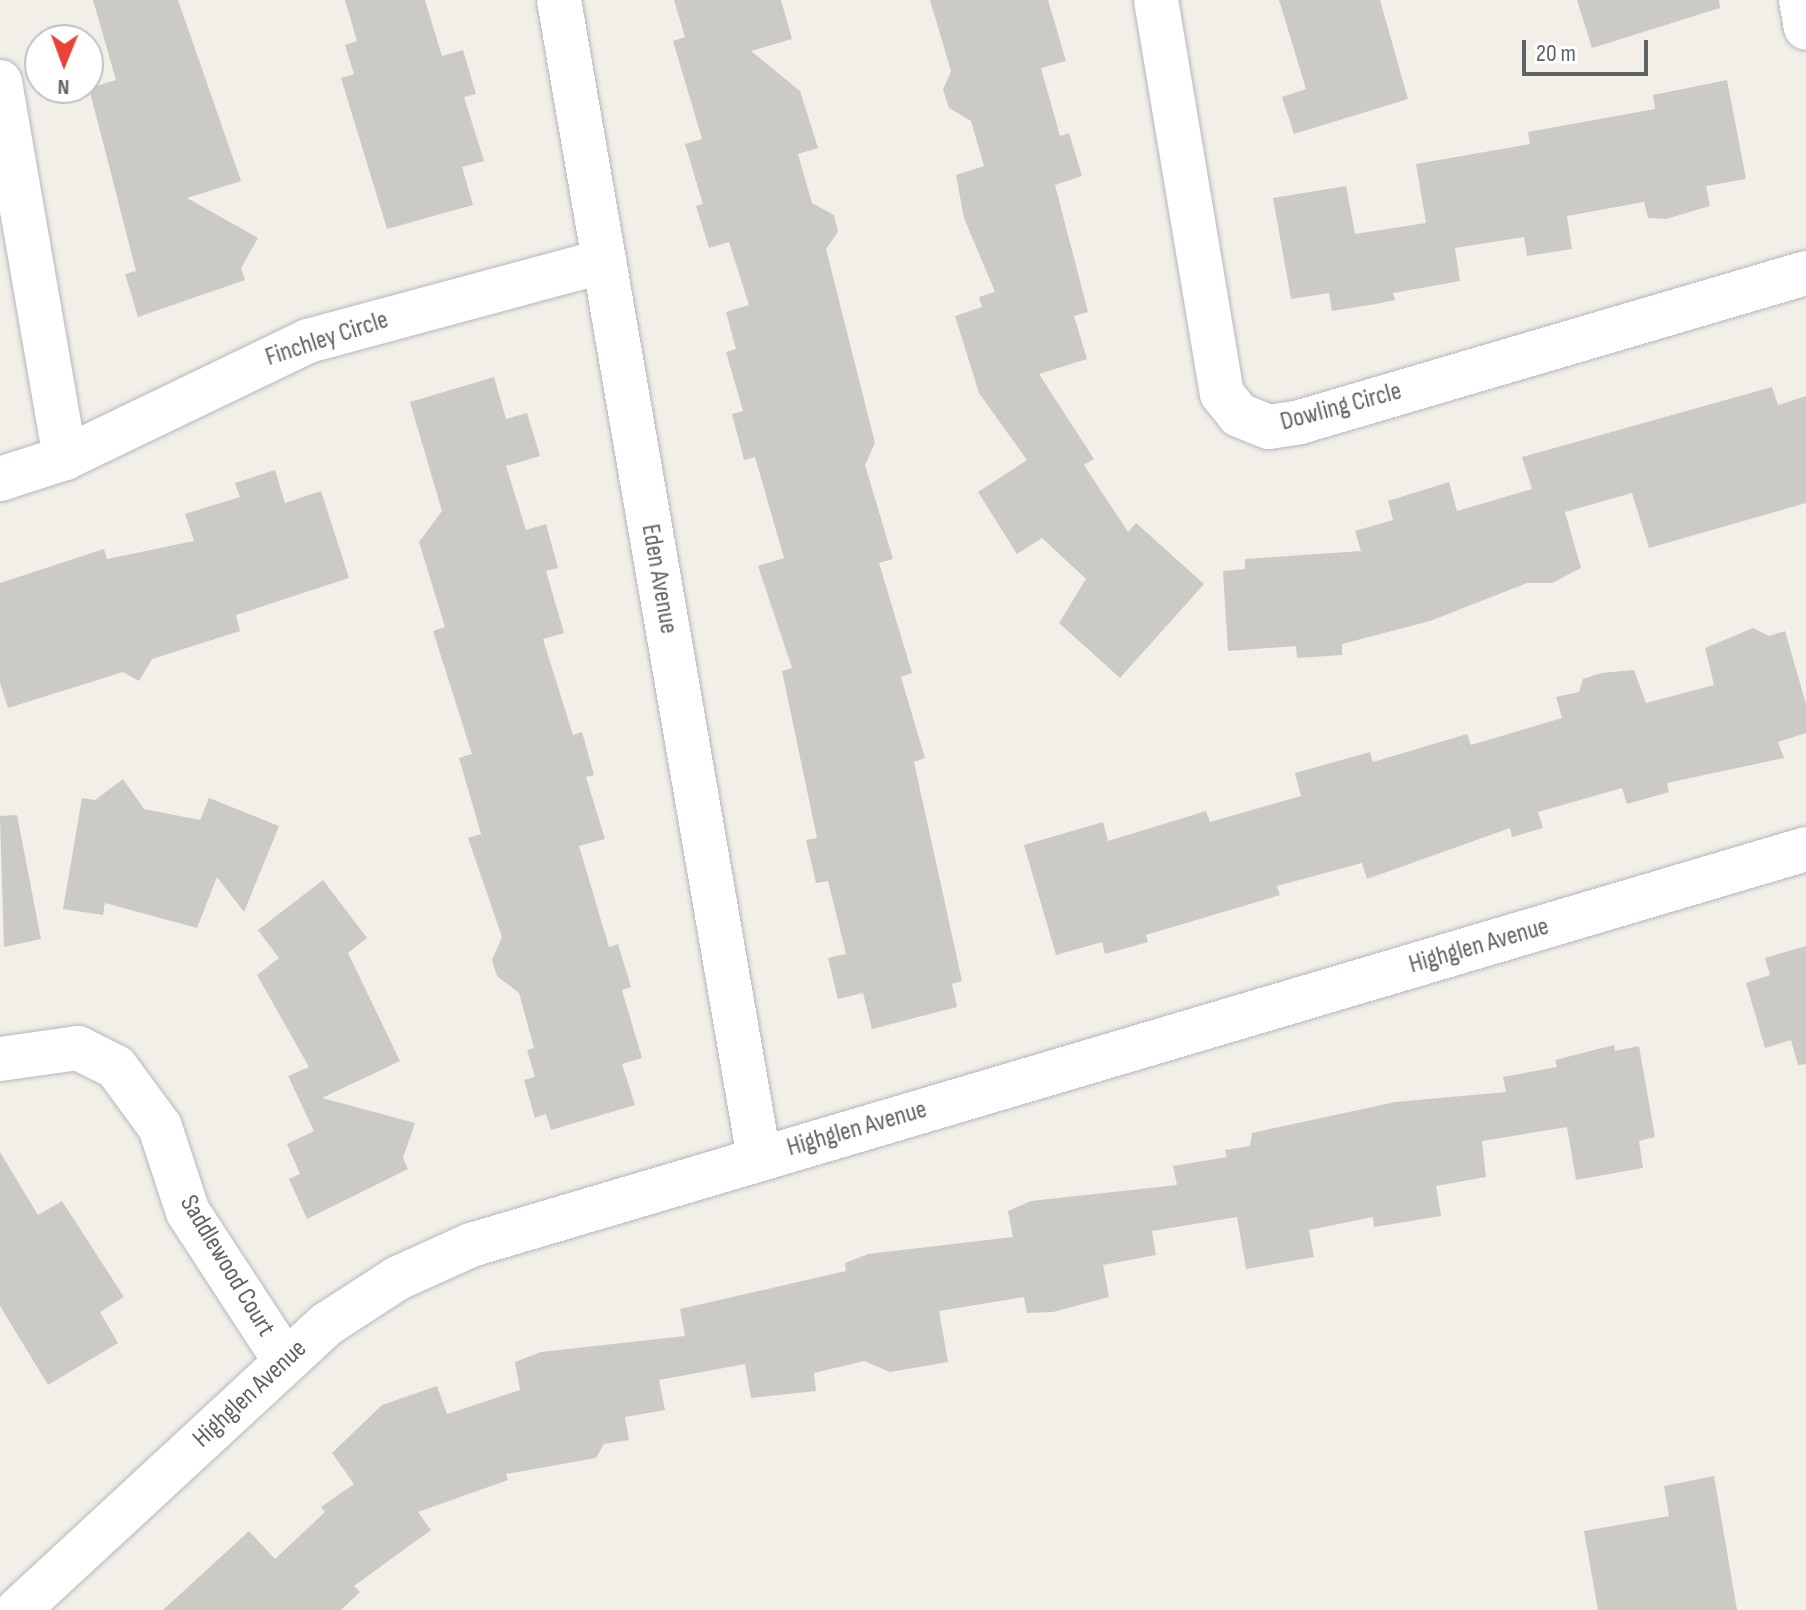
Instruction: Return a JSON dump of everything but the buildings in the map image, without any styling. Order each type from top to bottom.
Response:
[{"type":"street","name":"Eden Avenue","points":[[559,0],[759,1158]]},
{"type":"street","name":"Dowling Circle","points":[[1156,0],[1222,394],[1239,415],[1269,427],[1300,422],[1806,273]]},
{"type":"street","points":[[1801,0],[1806,28]]},
{"type":"street","points":[[0,82],[65,458]]},
{"type":"street","name":"Finchley Circle","points":[[0,479],[65,458],[308,341],[604,261]]},
{"type":"street","name":"Highglen Avenue","points":[[18,1610],[285,1361],[350,1306],[471,1245],[1806,849]]},
{"type":"street","name":"Saddlewood Court","points":[[0,1059],[78,1048],[116,1067],[160,1127],[188,1212],[285,1361]]}]
